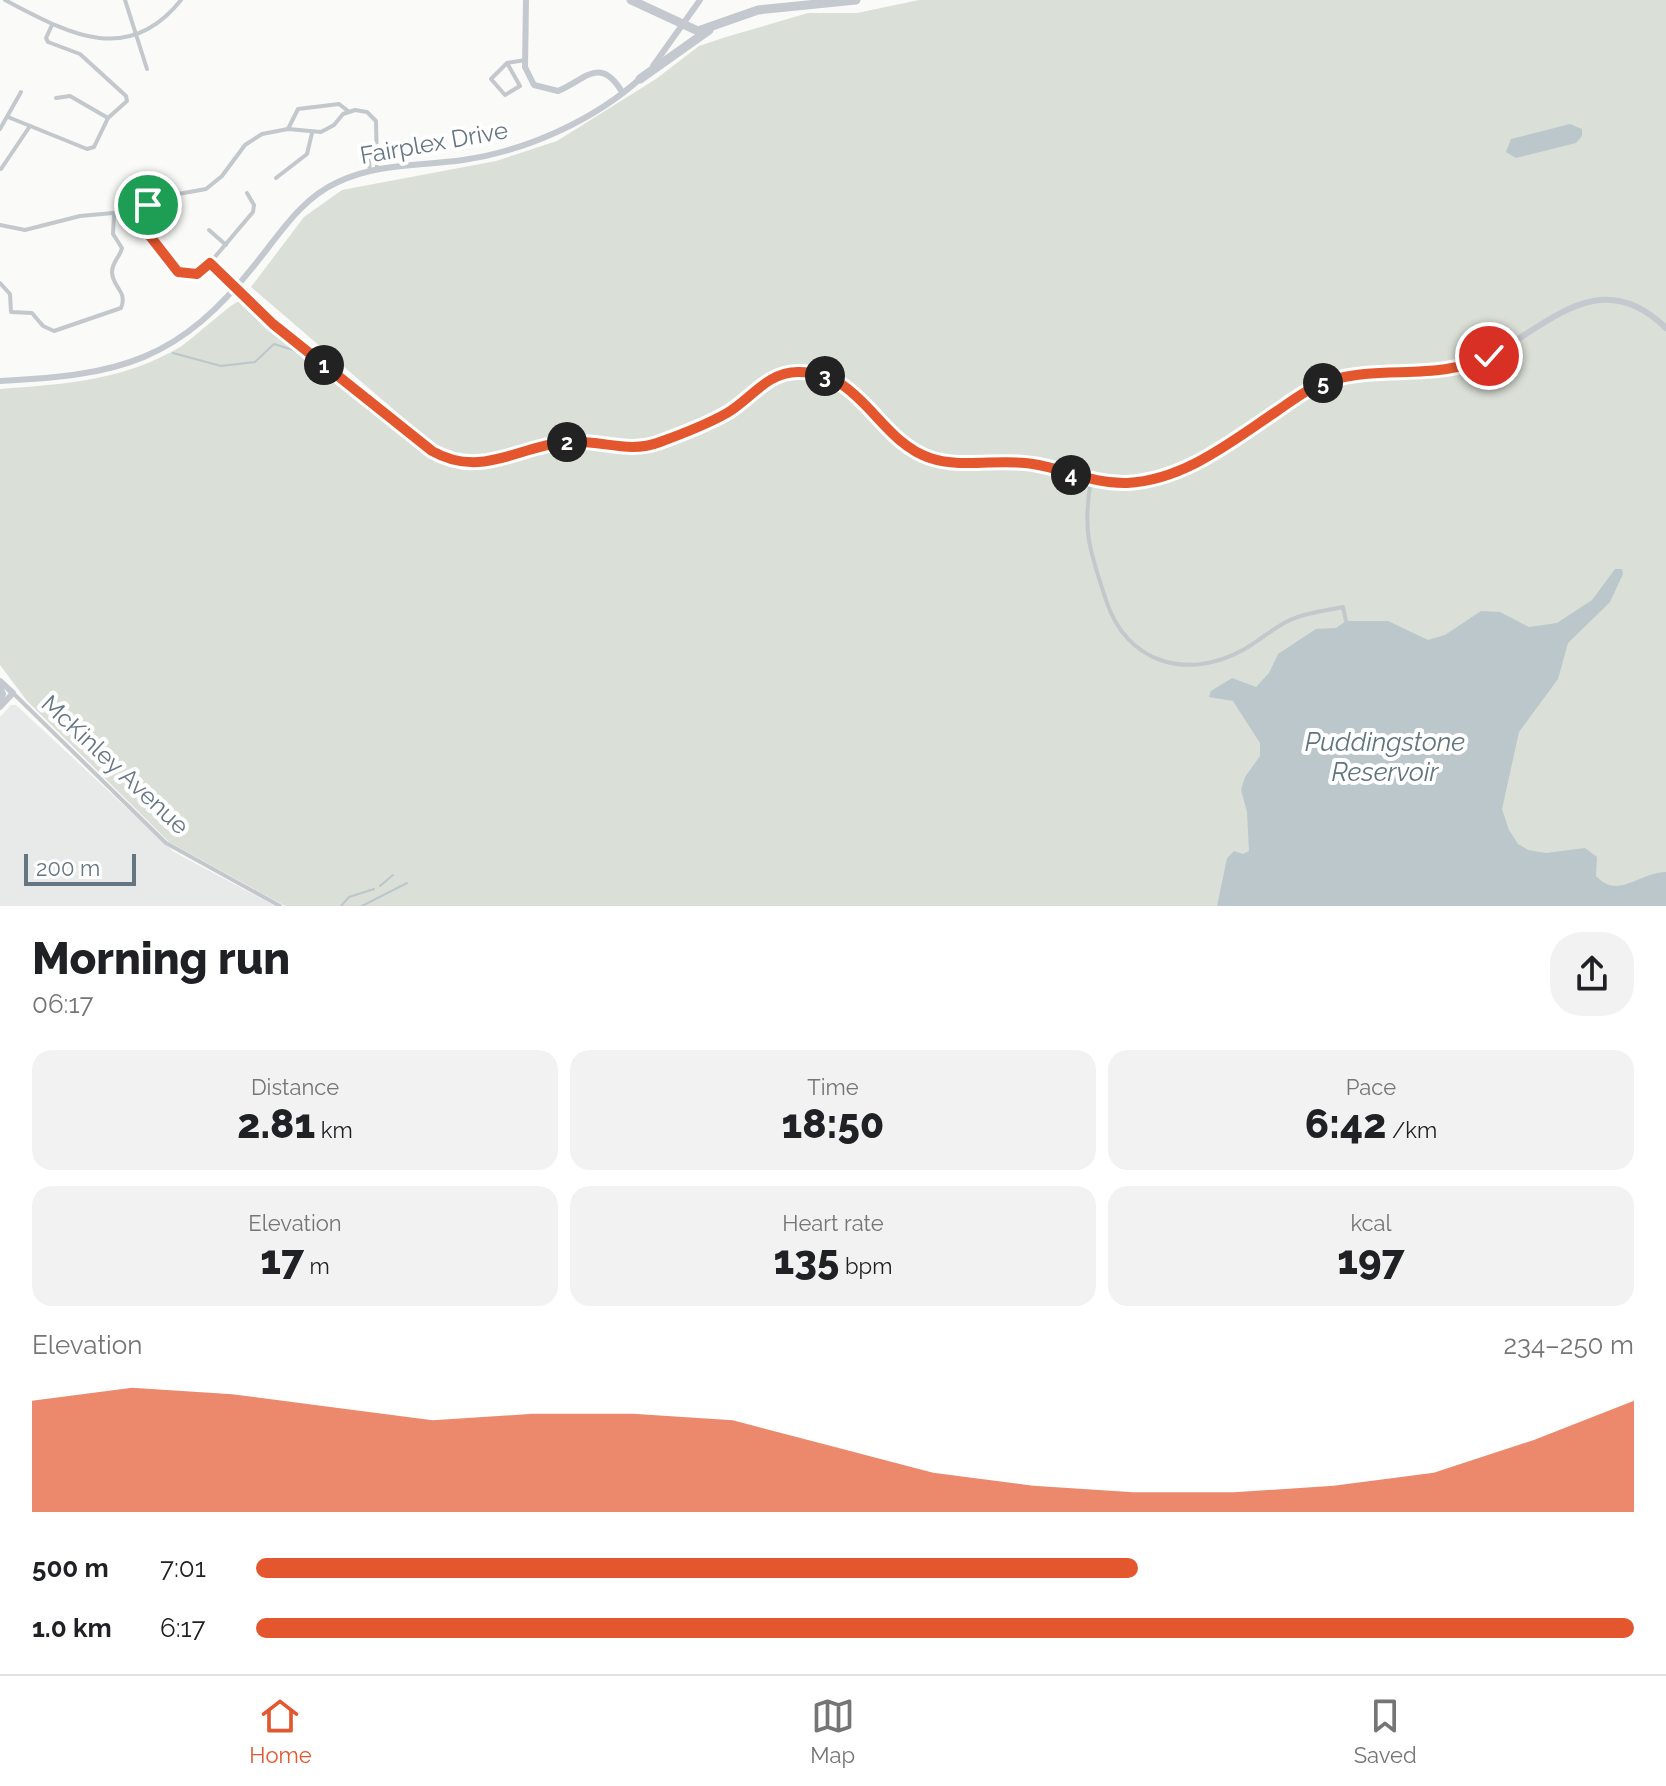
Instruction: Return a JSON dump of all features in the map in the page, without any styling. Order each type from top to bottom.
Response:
[{"type":"highway","points":[[631,0],[698,31],[758,10],[856,0]]},
{"type":"highway","points":[[640,79],[726,20]]},
{"type":"main road","points":[[526,0],[526,60],[530,80],[545,91],[558,91],[595,72],[612,78],[622,92]]},
{"type":"main road","name":"Fairplex Drive","points":[[0,381],[72,377],[137,361],[201,324],[236,288],[307,202],[334,183],[373,170],[463,160],[513,148],[560,129],[640,79],[661,58],[698,3]]},
{"type":"main road","points":[[236,288],[273,324],[432,451],[452,461],[474,465],[499,462],[560,443],[622,448],[649,446],[727,413],[758,387],[796,372],[821,374],[847,385],[908,447],[931,458],[1031,463],[1091,480],[1127,483],[1172,474],[1196,463],[1326,382],[1367,374],[1436,372],[1475,363],[1504,349],[1546,318],[1581,302],[1626,304],[1646,313],[1666,328]]},
{"type":"main road","points":[[0,684],[13,693],[0,705]]},
{"type":"main road","points":[[0,684],[3,694],[0,705]]},
{"type":"street","points":[[5,0],[52,25],[91,38],[119,38],[138,33],[167,15],[181,0]]},
{"type":"street","points":[[125,0],[147,69]]},
{"type":"street","points":[[8,117],[87,149],[94,147],[108,118],[127,101],[126,96],[80,54],[48,42],[46,38],[52,25]]},
{"type":"street","points":[[507,63],[520,86],[505,95],[491,79],[507,63],[526,60]]},
{"type":"street","points":[[0,129],[21,92]]},
{"type":"street","points":[[56,98],[70,96],[108,118]]},
{"type":"street","points":[[288,129],[298,109],[339,104],[348,111]]},
{"type":"street","points":[[0,225],[16,231],[80,216],[114,215],[135,211],[167,196],[206,189],[222,176],[254,138],[273,130],[312,133],[328,130],[348,111],[364,110],[374,117],[378,130],[371,155],[373,170]]},
{"type":"street","points":[[1,169],[30,126]]},
{"type":"street","points":[[276,178],[307,154],[312,133]]},
{"type":"street","points":[[135,211],[139,222],[178,272],[197,274],[253,212],[254,205],[247,193]]},
{"type":"street","points":[[0,283],[10,294],[11,312],[32,313],[43,326],[54,331],[121,308],[122,294],[112,276],[122,248],[113,234],[114,215]]},
{"type":"street","points":[[209,230],[226,245]]},
{"type":"street","points":[[210,263],[236,288]]},
{"type":"street","points":[[1091,480],[1085,514],[1086,539],[1109,610],[1128,641],[1145,655],[1169,665],[1200,665],[1242,650],[1288,621],[1312,612],[1343,607],[1346,621]]},
{"type":"street","name":"McKinley Avenue","points":[[13,693],[166,843],[280,906]]},
{"type":"shaded area","points":[[919,0],[1666,0],[1666,906],[285,906],[169,842],[27,701],[0,665],[0,389],[93,379],[137,367],[180,347],[239,301],[425,453],[435,445],[251,287],[304,217],[342,190],[496,161],[557,141],[656,79],[699,46],[808,13],[857,13]]},
{"type":"shaded area","points":[[11,705],[16,705],[174,852],[275,906],[0,906],[0,717]]},
{"type":"water","points":[[1570,124],[1582,129],[1582,136],[1576,143],[1516,158],[1506,152],[1511,139]]},
{"type":"water","name":"Puddingstone Reservoir","points":[[1615,569],[1622,569],[1623,574],[1610,602],[1568,643],[1558,679],[1519,732],[1502,809],[1518,844],[1528,850],[1546,853],[1585,848],[1597,857],[1596,876],[1604,883],[1621,886],[1666,872],[1666,906],[1217,906],[1227,858],[1234,851],[1243,854],[1249,851],[1247,812],[1241,790],[1245,777],[1260,756],[1260,743],[1233,701],[1209,697],[1211,691],[1232,678],[1256,687],[1269,673],[1278,654],[1316,629],[1336,628],[1346,621],[1388,621],[1428,640],[1445,635],[1481,611],[1500,612],[1529,627],[1557,623],[1592,600]]},
{"type":"waterway","points":[[173,353],[221,366],[255,362],[274,344],[296,351]]},
{"type":"waterway","points":[[380,886],[393,875]]},
{"type":"waterway","points":[[362,906],[407,883]]},
{"type":"waterway","points":[[341,906],[349,897],[374,889]]},
{"type":"route","points":[[148,205],[135,211],[139,222],[178,272],[197,274],[210,263],[257,304],[273,324],[432,451],[452,461],[474,465],[499,462],[548,446],[576,441],[622,448],[649,446],[727,413],[758,387],[779,376],[796,372],[821,374],[847,385],[908,447],[931,458],[957,462],[1031,463],[1091,480],[1127,483],[1172,474],[1196,463],[1326,382],[1345,376],[1436,372],[1475,363],[1489,356]]}]
